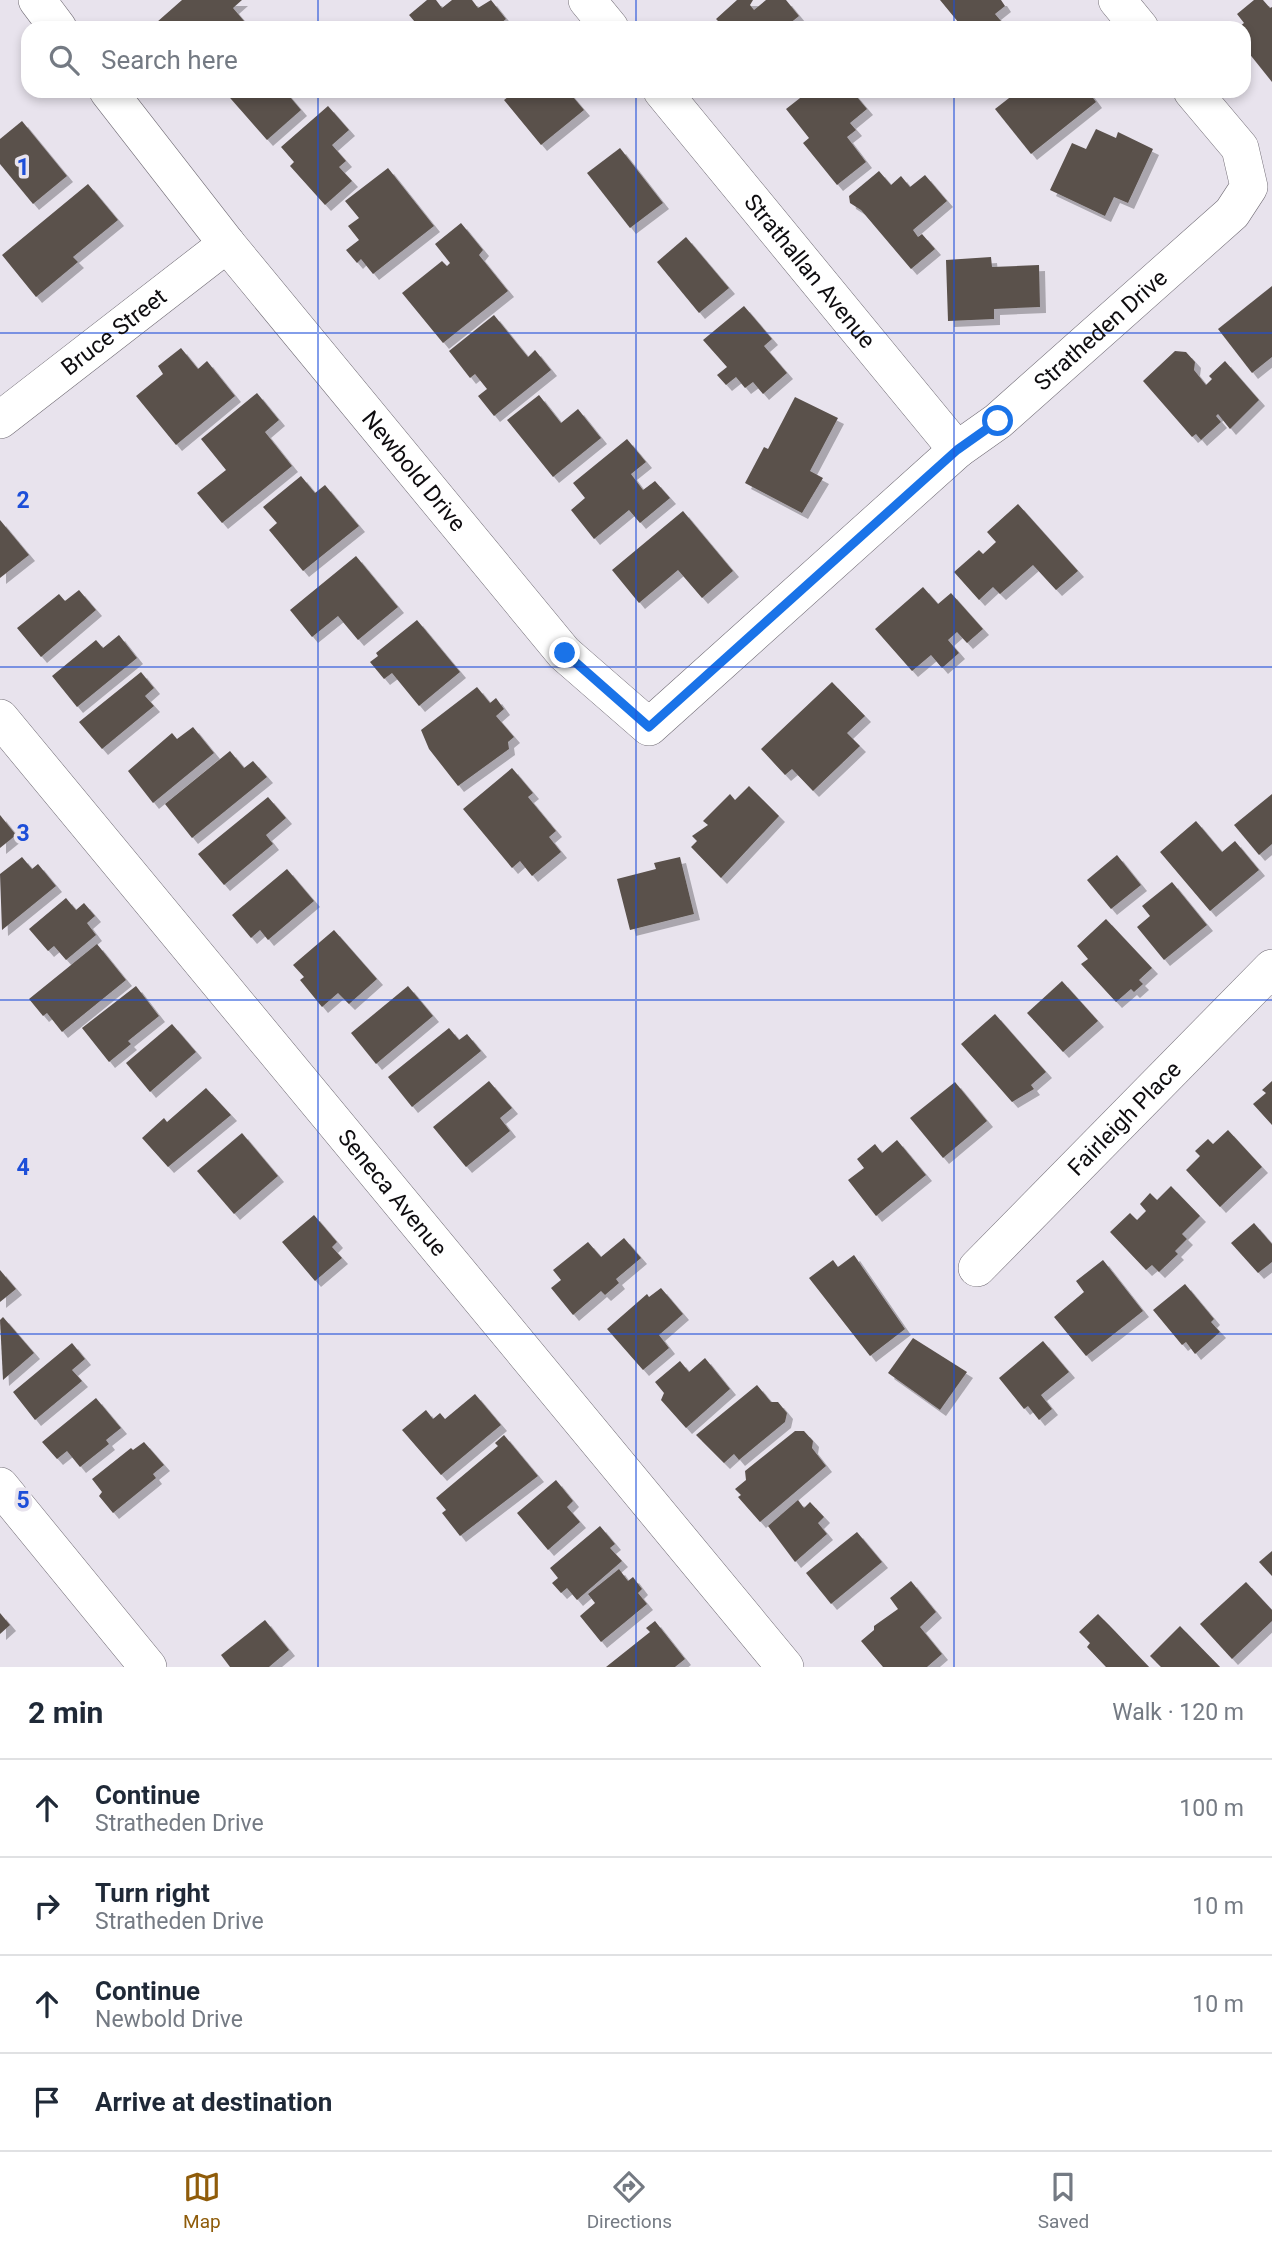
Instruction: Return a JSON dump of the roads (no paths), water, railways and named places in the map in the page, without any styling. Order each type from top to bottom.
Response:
[{"type":"street","points":[[37,0],[53,21]]},
{"type":"street","points":[[587,0],[604,21]]},
{"type":"street","points":[[1117,0],[1134,21]]},
{"type":"street","name":"Newbold Drive","points":[[113,98],[227,244],[565,653],[608,691]]},
{"type":"street","name":"Strathallan Avenue","points":[[668,98],[957,450]]},
{"type":"street","name":"Stratheden Drive","points":[[608,691],[649,727],[957,450],[1008,412],[1232,213],[1249,187],[1240,148],[1198,98]]},
{"type":"street","name":"Bruce Street","points":[[0,420],[227,244]]},
{"type":"street","name":"Seneca Avenue","points":[[0,718],[785,1667]]},
{"type":"street","name":"Fairleigh Place","points":[[977,1268],[1272,968]]},
{"type":"street","points":[[0,1486],[148,1667]]}]
